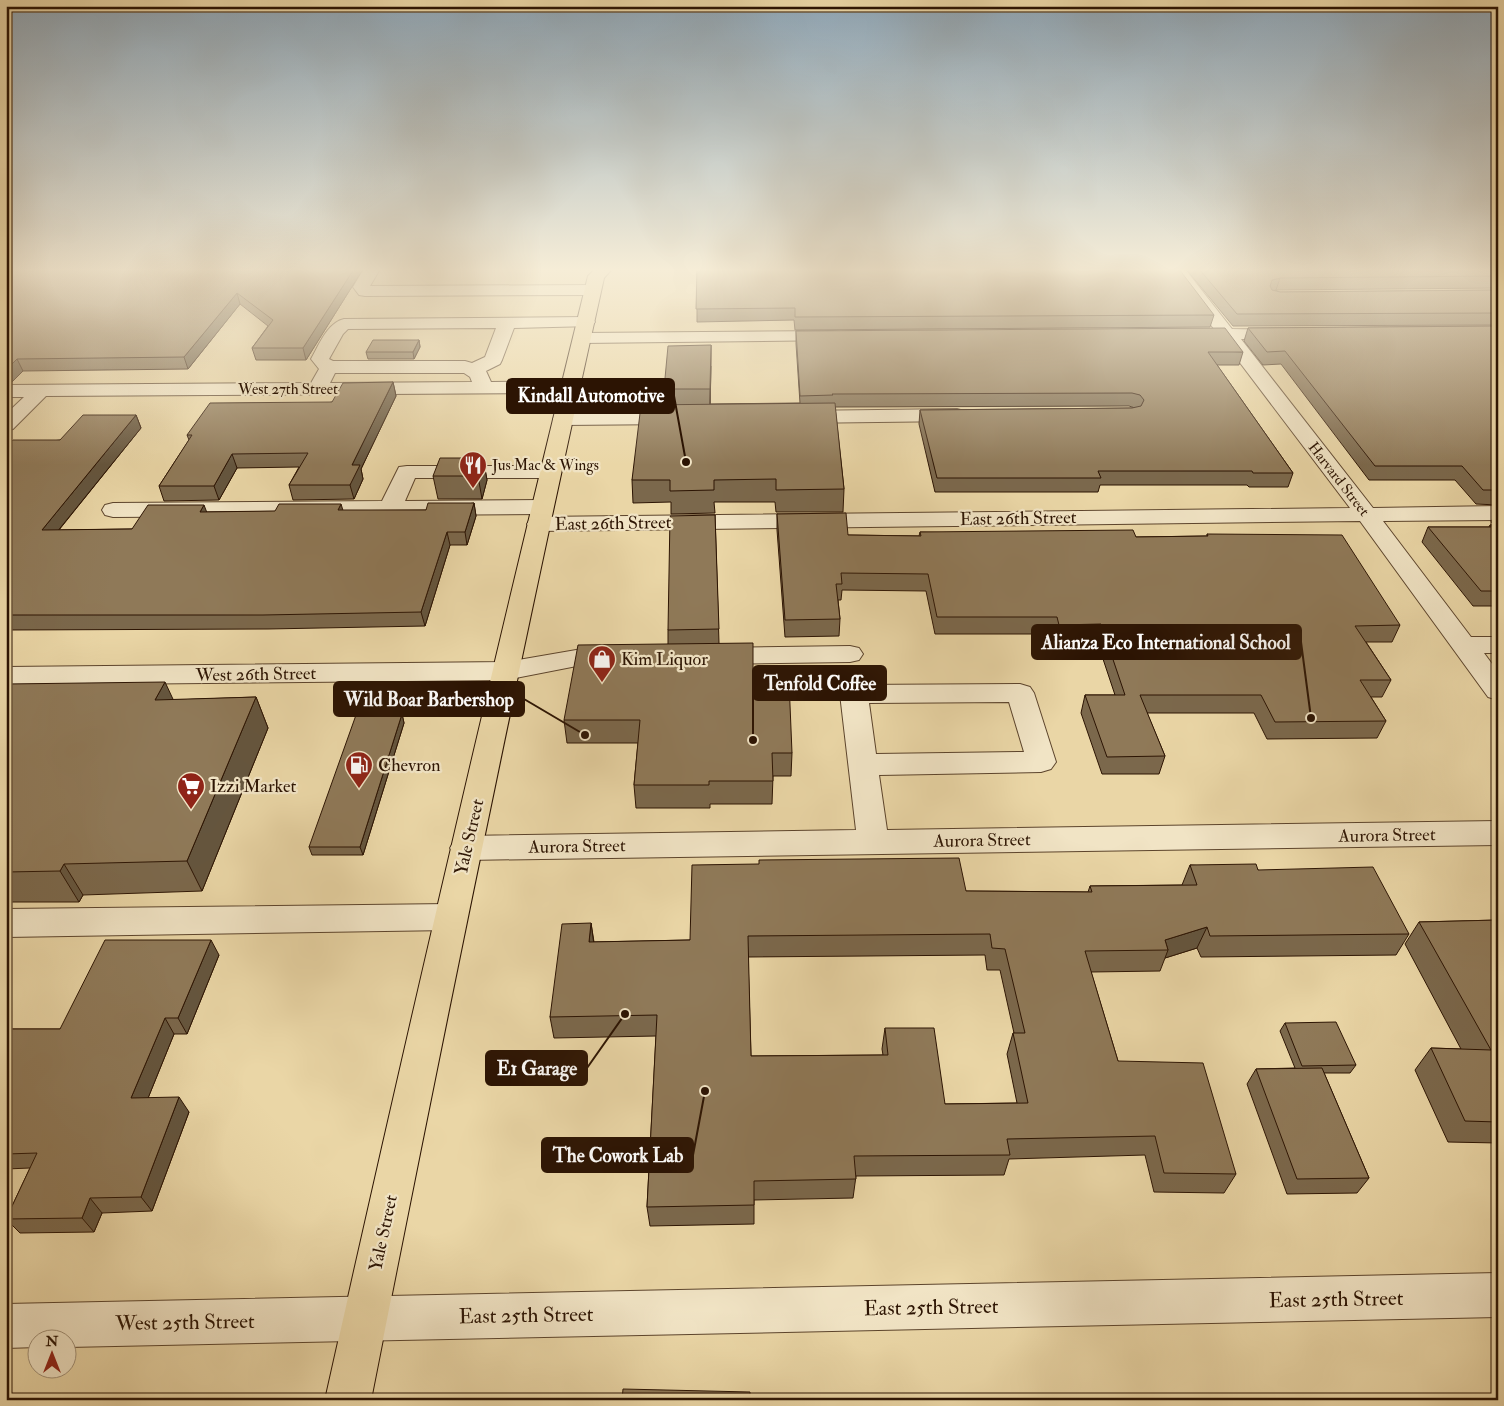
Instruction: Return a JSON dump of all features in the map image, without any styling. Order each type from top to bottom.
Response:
[{"type":"main road","name":"Yale Street","points":[[348,1400],[450,917],[540,515],[583,335]]},
{"type":"street","points":[[334,335],[320,359],[322,363],[329,367],[465,367],[475,369],[493,360],[503,335]]},
{"type":"street","points":[[791,335],[853,336]]},
{"type":"street","name":"Harvard Street","points":[[1227,335],[1366,514],[1498,691]]},
{"type":"street","points":[[317,389],[329,367]]},
{"type":"street","points":[[475,369],[481,376],[482,387]]},
{"type":"street","name":"West 27th Street","points":[[6,392],[570,387]]},
{"type":"street","points":[[6,425],[41,391]]},
{"type":"street","points":[[782,417],[980,415]]},
{"type":"street","points":[[563,419],[692,418]]},
{"type":"street","points":[[391,507],[407,472],[550,472]]},
{"type":"street","name":"East 26th Street","points":[[113,510],[391,507],[540,515],[1498,513]]},
{"type":"street","points":[[1464,645],[1498,645]]},
{"type":"street","points":[[691,656],[850,654]]},
{"type":"street","name":"West 26th Street","points":[[6,676],[506,671],[582,657],[641,656]]},
{"type":"street","points":[[863,765],[1041,762],[1020,693],[854,694],[863,765],[873,842]]},
{"type":"street","name":"Aurora Street","points":[[466,848],[1498,833]]},
{"type":"street","points":[[6,924],[450,917]]},
{"type":"street","name":"East 25th Street","points":[[364,1318],[1498,1296]]},
{"type":"street","name":"West 25th Street","points":[[6,1326],[364,1318]]},
{"type":"building","points":[[6,335],[203,335],[184,357],[17,359],[6,370]]},
{"type":"building","points":[[262,335],[312,335],[303,348],[252,348]]},
{"type":"building","points":[[796,335],[1230,335],[1243,352],[1208,352],[1293,473],[1253,473],[1252,471],[1098,471],[1101,478],[937,478],[920,410],[1132,408],[1141,406],[1144,400],[1140,395],[1132,393],[832,394],[800,396]]},
{"type":"building","points":[[1253,335],[1498,335],[1498,490],[1483,490],[1462,466],[1375,466],[1285,351],[1267,352]]},
{"type":"building","points":[[373,340],[419,340],[413,352],[366,352]]},
{"type":"building","points":[[711,345],[710,389],[664,389],[668,346]]},
{"type":"building","points":[[393,382],[352,465],[360,465],[350,485],[289,485],[308,453],[232,454],[214,486],[159,486],[192,435],[187,435],[210,403],[332,402],[343,383]]},
{"type":"building","points":[[835,403],[844,489],[776,490],[776,479],[714,480],[714,490],[670,491],[670,480],[632,480],[641,405]]},
{"type":"building","points":[[83,415],[136,415],[42,530],[132,529],[148,505],[204,505],[200,512],[275,511],[279,504],[341,504],[338,510],[426,510],[428,503],[474,503],[465,532],[447,532],[421,612],[263,615],[6,615],[6,447],[13,440],[60,440]]},
{"type":"building","points":[[440,458],[483,458],[478,476],[433,476]]},
{"type":"building","points":[[846,513],[848,535],[921,536],[920,532],[1133,530],[1136,537],[1208,536],[1207,534],[1342,535],[1400,625],[1355,626],[1391,680],[1360,680],[1386,721],[1275,722],[1261,695],[1140,695],[1165,756],[1107,757],[1085,695],[1125,695],[1101,624],[1059,625],[1057,617],[937,617],[928,574],[841,573],[842,584],[836,584],[840,619],[785,620],[777,514]]},
{"type":"building","points":[[715,515],[719,629],[668,630],[670,516]]},
{"type":"building","points":[[1490,525],[1498,525],[1498,591],[1481,591],[1428,527],[1491,527]]},
{"type":"building","points":[[753,643],[753,681],[789,681],[792,753],[772,753],[773,781],[709,781],[709,785],[634,785],[640,720],[564,720],[578,645]]},
{"type":"building","points":[[165,682],[155,700],[256,697],[187,861],[64,864],[60,871],[6,872],[6,684]]},
{"type":"building","name":"Chevron","points":[[402,714],[360,847],[309,847],[356,715]]},
{"type":"building","points":[[959,858],[966,891],[1092,892],[1090,886],[1197,885],[1190,865],[1256,864],[1258,870],[1373,867],[1409,934],[1210,936],[1207,927],[1165,940],[1168,950],[1085,951],[1118,1061],[1203,1063],[1236,1174],[1164,1173],[1155,1136],[1007,1139],[1010,1155],[854,1156],[856,1179],[754,1181],[754,1205],[647,1207],[657,1015],[550,1017],[562,924],[591,923],[589,942],[690,940],[692,865],[759,864],[759,860]],"holes":[[[990,934],[992,948],[1005,949],[1025,1033],[1013,1033],[1028,1103],[945,1104],[934,1028],[885,1028],[888,1055],[751,1056],[748,936]]]},
{"type":"building","points":[[1498,920],[1498,1122],[1465,1121],[1431,1048],[1491,1050],[1419,922]]},
{"type":"building","points":[[105,940],[211,940],[178,1018],[165,1018],[131,1098],[179,1097],[141,1197],[90,1198],[82,1218],[6,1219],[37,1153],[6,1154],[6,1029],[60,1029]]},
{"type":"building","points":[[1336,1022],[1356,1065],[1302,1066],[1285,1023]]},
{"type":"building","points":[[1322,1068],[1369,1178],[1297,1179],[1256,1069]]},
{"type":"building","points":[[623,1389],[750,1392],[750,1400],[622,1400]]},
{"type":"place","name":"Kindall Automotive","points":[[686,462]]},
{"type":"place","name":"Jus Mac & Wings","points":[[473,489]]},
{"type":"place","name":"Kim Liquor","points":[[602,683]]},
{"type":"place","name":"Alianza Eco International School","points":[[1311,718]]},
{"type":"place","name":"Wild Boar Barbershop","points":[[585,735]]},
{"type":"place","name":"Tenfold Coffee","points":[[753,740]]},
{"type":"place","name":"Chevron","points":[[359,789]]},
{"type":"place","name":"Izzi Market","points":[[191,810]]},
{"type":"place","name":"E1 Garage","points":[[625,1014]]},
{"type":"place","name":"The Cowork Lab","points":[[705,1091]]}]
